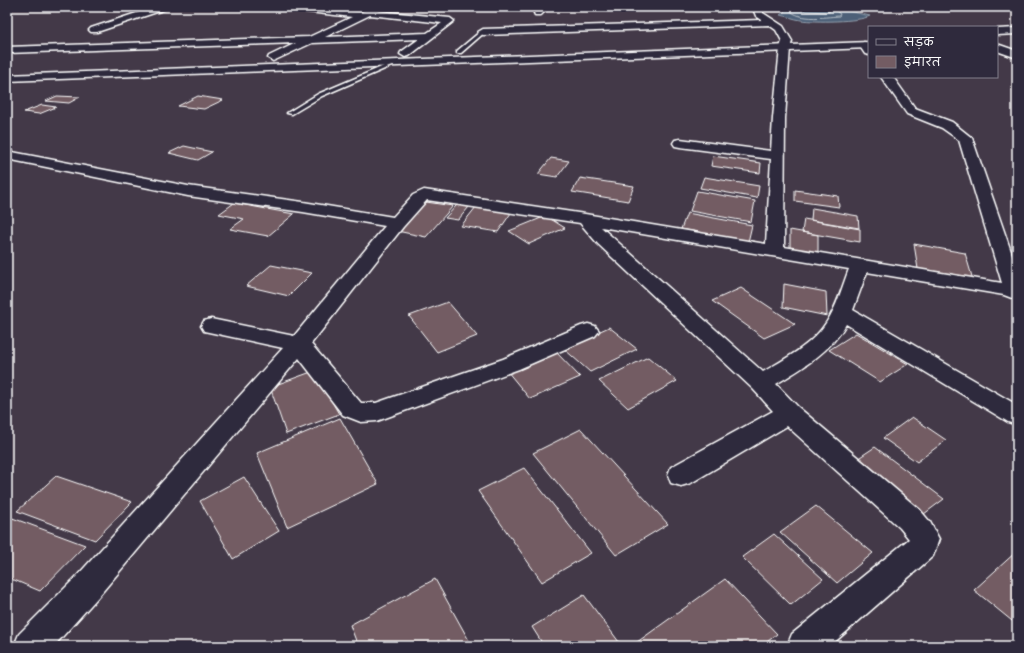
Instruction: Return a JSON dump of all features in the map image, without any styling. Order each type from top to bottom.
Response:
[{"type":"street","points":[[94,30],[163,7]]},
{"type":"street","points":[[282,7],[450,21],[405,54]]},
{"type":"street","points":[[274,58],[379,7]]},
{"type":"street","points":[[765,7],[760,8],[758,11],[759,14],[780,28],[786,45],[777,156],[775,250]]},
{"type":"street","points":[[483,32],[773,22]]},
{"type":"street","points":[[998,32],[1017,31]]},
{"type":"street","points":[[7,50],[430,36]]},
{"type":"street","points":[[998,40],[1017,39]]},
{"type":"street","points":[[7,78],[393,64],[786,45]]},
{"type":"street","points":[[7,68],[459,52],[786,45],[868,45]]},
{"type":"street","points":[[998,48],[1015,60]]},
{"type":"street","points":[[31,646],[87,587],[299,344],[396,223],[419,198],[429,195],[585,219],[860,264],[1016,293],[965,138],[947,125],[911,111],[888,78]]},
{"type":"street","points":[[680,143],[777,156]]},
{"type":"street","points":[[7,154],[188,191],[303,207],[396,223]]},
{"type":"street","points":[[585,219],[604,240],[761,383],[789,413],[910,519],[920,531],[924,540],[922,547],[804,646]]},
{"type":"street","points":[[761,383],[792,364],[814,348],[833,329],[842,312],[860,264]]},
{"type":"street","points":[[842,312],[1017,416]]},
{"type":"street","points":[[211,326],[299,344],[352,409],[361,413],[377,412],[419,398],[511,364],[588,331]]},
{"type":"street","points":[[681,475],[789,413]]},
{"type":"lane","points":[[459,52],[483,32]]},
{"type":"lane","points":[[290,113],[320,95],[393,64]]},
{"type":"water","points":[[781,7],[832,7],[870,16],[847,20],[807,21],[780,15],[785,11]]},
{"type":"building","points":[[57,96],[80,97],[69,103],[46,101]]},
{"type":"building","points":[[198,96],[223,100],[204,109],[178,106]]},
{"type":"building","points":[[42,105],[56,107],[39,114],[24,112]]},
{"type":"building","points":[[184,146],[212,152],[198,160],[169,153]]},
{"type":"building","points":[[713,156],[761,163],[760,173],[711,166]]},
{"type":"building","points":[[551,158],[569,161],[557,177],[538,174]]},
{"type":"building","points":[[704,177],[759,186],[757,198],[700,188]]},
{"type":"building","points":[[580,178],[634,186],[628,201],[572,192]]},
{"type":"building","points":[[795,190],[838,196],[839,207],[795,201]]},
{"type":"building","points":[[697,191],[755,201],[751,222],[690,211]]},
{"type":"building","points":[[426,202],[453,206],[426,237],[397,231]]},
{"type":"building","points":[[234,203],[294,214],[268,236],[230,229],[244,219],[219,214]]},
{"type":"building","points":[[457,205],[469,207],[458,220],[445,218]]},
{"type":"building","points":[[476,207],[511,213],[498,232],[461,226]]},
{"type":"building","points":[[812,208],[858,216],[859,228],[811,220]]},
{"type":"building","points":[[687,213],[752,225],[748,242],[681,229]]},
{"type":"building","points":[[546,216],[565,228],[529,244],[509,231]]},
{"type":"building","points":[[804,219],[860,229],[860,242],[802,232]]},
{"type":"building","points":[[790,230],[818,235],[818,255],[790,249]]},
{"type":"building","points":[[914,244],[965,253],[973,280],[918,269]]},
{"type":"building","points":[[271,265],[312,273],[289,296],[246,286]]},
{"type":"building","points":[[784,284],[826,292],[827,316],[783,307]]},
{"type":"building","points":[[741,288],[795,324],[764,338],[712,301]]},
{"type":"building","points":[[448,302],[477,336],[437,352],[409,316]]},
{"type":"building","points":[[609,327],[637,349],[590,372],[563,348]]},
{"type":"building","points":[[856,333],[908,364],[880,382],[829,350]]},
{"type":"building","points":[[556,352],[580,377],[530,399],[507,371]]},
{"type":"building","points":[[648,357],[677,381],[628,408],[599,381]]},
{"type":"building","points":[[314,371],[339,414],[286,434],[270,387]]},
{"type":"building","points":[[912,417],[946,440],[917,462],[883,438]]},
{"type":"building","points":[[340,418],[378,484],[287,527],[257,453]]},
{"type":"building","points":[[581,429],[668,524],[616,555],[533,453]]},
{"type":"building","points":[[875,447],[944,499],[920,517],[851,463]]},
{"type":"building","points":[[524,468],[591,553],[542,582],[478,491]]},
{"type":"building","points":[[56,476],[132,502],[95,540],[17,511]]},
{"type":"building","points":[[244,477],[279,531],[233,559],[200,501]]},
{"type":"building","points":[[816,506],[873,553],[837,583],[780,532]]},
{"type":"building","points":[[7,516],[85,545],[40,591],[7,577]]},
{"type":"building","points":[[774,534],[823,579],[791,605],[742,557]]},
{"type":"building","points":[[1017,551],[1017,625],[974,590]]},
{"type":"building","points":[[435,579],[472,646],[358,646],[350,625]]},
{"type":"building","points":[[725,579],[777,634],[762,646],[633,645]]},
{"type":"building","points":[[584,595],[622,646],[544,646],[532,627]]}]
